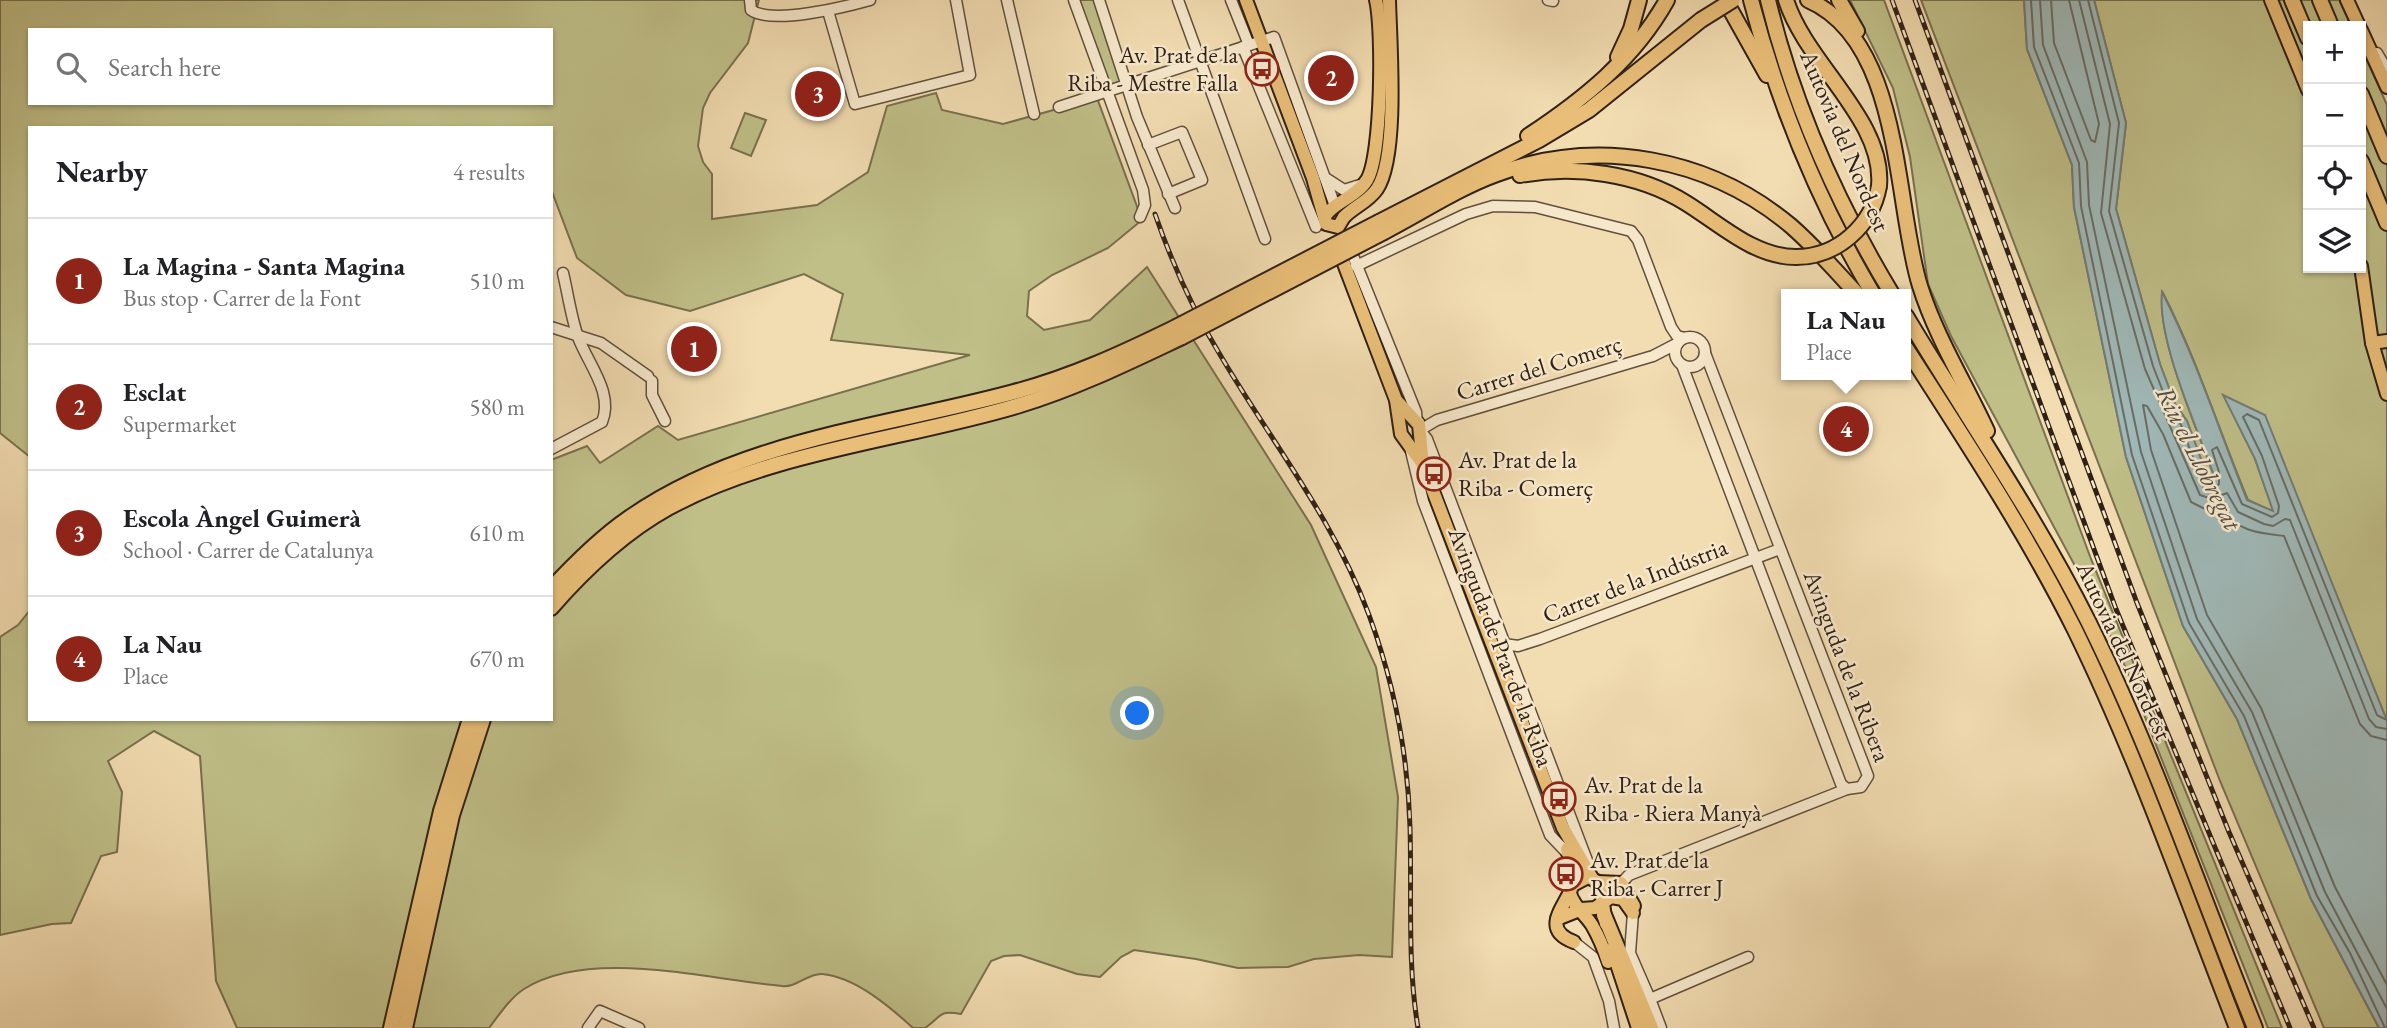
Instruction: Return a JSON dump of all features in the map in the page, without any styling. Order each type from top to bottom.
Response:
[{"type":"highway","points":[[1566,110],[1619,56],[1639,0]]},
{"type":"highway","points":[[1381,227],[1442,183],[1526,138],[1566,110],[1620,64],[1667,0]]},
{"type":"highway","points":[[1725,0],[1780,96]]},
{"type":"highway","points":[[553,606],[579,577],[629,533],[669,508],[723,484],[779,466],[1019,405],[1096,377],[1381,227],[1589,110],[1701,20],[1733,0]]},
{"type":"highway","name":"Autovia del Nord-est","points":[[1751,0],[1780,96],[1826,207],[1871,289]]},
{"type":"highway","name":"Autovia del Nord-est","points":[[1768,0],[1787,68],[1817,147],[1858,235],[1889,289]]},
{"type":"highway","points":[[1381,227],[1518,176],[1557,171],[1593,172],[1619,176],[1660,190],[1683,201],[1757,248],[1778,256],[1815,256],[1836,248],[1851,237],[1866,220],[1879,186],[1878,160],[1870,137],[1797,27],[1786,0]]},
{"type":"highway","points":[[1795,0],[1807,41]]},
{"type":"highway","points":[[1808,0],[1822,7],[1849,31],[1873,77],[1887,117],[1915,270],[1926,303],[2010,480]]},
{"type":"highway","points":[[1839,0],[1868,52],[1885,92],[1898,140],[1903,199]]},
{"type":"highway","points":[[2292,0],[2303,26]]},
{"type":"highway","points":[[2320,0],[2330,21]]},
{"type":"highway","points":[[2366,106],[2387,156]]},
{"type":"highway","points":[[1424,211],[1488,178],[1540,162],[1594,155],[1664,162],[1707,175],[1749,196],[1808,241],[1852,289]]},
{"type":"highway","points":[[2366,173],[2387,223]]},
{"type":"highway","name":"Autovia del Nord-est","points":[[1911,324],[2010,480],[2068,582],[2116,681],[2255,1028]]},
{"type":"highway","points":[[553,587],[593,547],[630,517],[719,469],[781,448],[1056,380],[1179,332]]},
{"type":"highway","name":"Autovia del Nord-est","points":[[1911,356],[2023,535],[2074,629],[2127,745],[2237,1028]]},
{"type":"highway","points":[[391,1028],[441,811],[469,721]]},
{"type":"highway","points":[[405,1028],[452,814],[482,721]]},
{"type":"highway","points":[[1605,905],[1651,1028]]},
{"type":"main road","name":"Avinguda de Prat de la Riba","points":[[1246,0],[1251,44],[1332,217],[1396,400],[1412,431],[1563,828]]},
{"type":"main road","points":[[1332,217],[1367,180],[1376,160],[1376,0]]},
{"type":"main road","points":[[1332,217],[1372,196],[1386,167],[1390,131],[1389,0]]},
{"type":"main road","points":[[2271,0],[2306,84]]},
{"type":"main road","points":[[2347,2],[2356,21]]},
{"type":"main road","points":[[2366,41],[2387,87]]},
{"type":"main road","points":[[2362,273],[2372,343],[2387,394]]},
{"type":"main road","points":[[2372,343],[2387,341]]},
{"type":"main road","points":[[1563,828],[1574,904],[1602,945],[1632,1028]]},
{"type":"main road","points":[[1563,828],[1603,891],[1613,954],[1639,1028]]},
{"type":"main road","points":[[1574,942],[1561,934],[1557,919],[1572,889],[1584,878],[1621,883],[1634,904],[1633,913]]},
{"type":"main road","points":[[1557,919],[1623,899],[1633,913]]},
{"type":"main road","points":[[1574,942],[1566,927],[1577,912]]},
{"type":"street","points":[[750,0],[751,9],[756,14],[828,11],[870,0]]},
{"type":"street","points":[[828,11],[855,104],[970,75],[956,0]]},
{"type":"street","points":[[1007,0],[1034,114]]},
{"type":"street","points":[[1074,0],[1105,92],[1121,124],[1143,190],[1145,205],[1140,217]]},
{"type":"street","points":[[1099,0],[1148,145],[1175,208]]},
{"type":"street","points":[[1178,0],[1265,239]]},
{"type":"street","points":[[1059,107],[1251,44],[1231,0]]},
{"type":"street","points":[[2347,2],[2387,70]]},
{"type":"street","name":"Avinguda de Prat de la Riba","points":[[1332,217],[1327,178],[1274,37],[1251,44],[1332,217],[1356,266],[1416,412],[1412,431],[1423,501],[1550,835],[1569,855]]},
{"type":"street","points":[[1148,145],[1182,132],[1202,180],[1168,194]]},
{"type":"street","points":[[1327,178],[1344,190],[1367,180]]},
{"type":"street","points":[[1356,266],[1478,209],[1508,205],[1535,207],[1631,231],[1671,327],[1682,340],[1699,340],[1705,353],[1702,362],[1695,367],[1680,363],[1675,352],[1682,340]]},
{"type":"street","points":[[553,448],[603,422],[607,409],[598,378],[578,337],[563,273]]},
{"type":"street","points":[[553,328],[618,352],[650,379],[652,395],[665,421]]},
{"type":"street","name":"Carrer del Comerç","points":[[1412,431],[1437,420],[1653,356],[1682,340]]},
{"type":"street","name":"Avinguda de la Ribera","points":[[1680,363],[1841,785],[1847,789],[1861,787],[1868,776],[1705,353]]},
{"type":"street","name":"Carrer del Comerç","points":[[1653,356],[1680,363]]},
{"type":"street","name":"Avinguda de Prat de la Riba","points":[[1412,431],[1427,439],[1595,880]]},
{"type":"street","name":"Carrer de la Indústria","points":[[1504,644],[1518,646],[1540,639],[1780,549]]},
{"type":"street","points":[[1605,905],[1629,875],[1847,789]]},
{"type":"street","points":[[1633,913],[1630,953],[1661,1028]]},
{"type":"street","points":[[1574,942],[1593,957],[1609,1001],[1614,1028]]},
{"type":"street","points":[[1650,999],[1748,957]]},
{"type":"street","points":[[588,1028],[600,1012],[639,1028]]},
{"type":"shaded area","points":[[0,0],[759,0],[748,43],[710,93],[703,108],[698,146],[703,162],[712,174],[712,219],[817,205],[868,172],[887,106],[936,93],[942,110],[1003,124],[1097,98],[1142,220],[1108,248],[1052,275],[1029,291],[1027,316],[1044,330],[1090,320],[1147,267],[1311,525],[1376,667],[1398,797],[1392,957],[1359,955],[1314,959],[1288,967],[1238,968],[1134,950],[1121,957],[1100,977],[1077,974],[1020,955],[1004,956],[991,961],[961,1014],[941,1015],[925,1028],[913,1028],[871,994],[834,976],[817,974],[792,985],[782,986],[686,973],[615,968],[582,970],[551,977],[524,989],[509,1002],[489,1028],[237,1028],[216,981],[200,756],[154,731],[108,761],[122,792],[117,852],[101,856],[71,923],[52,924],[0,935],[0,637],[18,625],[28,612],[28,721],[553,721],[553,459],[587,446],[600,463],[658,426],[678,440],[970,355],[831,340],[843,294],[804,274],[690,311],[626,295],[577,258],[553,194],[553,126],[28,126],[28,455],[0,433]]},
{"type":"shaded area","points":[[1076,0],[1098,0],[1128,85],[1106,92]]},
{"type":"shaded area","points":[[1850,0],[1884,0],[2091,559],[2282,1028],[2268,1028],[2124,664],[2088,590],[1951,336],[1928,284],[1910,157],[1893,88]]},
{"type":"shaded area","points":[[1921,0],[2024,0],[2027,49],[2072,165],[2074,207],[2126,457],[2183,626],[2237,719],[2311,899],[2379,1028],[2324,1028],[2220,781]]},
{"type":"shaded area","points":[[2094,0],[2339,0],[2349,21],[2303,21],[2303,273],[2366,273],[2366,58],[2387,105],[2387,721],[2325,567],[2255,459],[2274,512],[2248,500],[2197,369],[2163,293],[2165,333],[2188,408],[2213,473],[2212,491],[2187,421],[2175,404],[2160,364],[2116,209],[2126,123]]},
{"type":"shaded area","points":[[745,113],[766,120],[751,156],[731,148]]},
{"type":"water","name":"Riu el Llobregat","points":[[2024,0],[2094,0],[2126,123],[2116,209],[2160,364],[2175,404],[2187,421],[2212,489],[2213,473],[2171,358],[2162,312],[2162,292],[2196,368],[2247,500],[2273,511],[2255,459],[2223,395],[2265,415],[2387,721],[2387,1028],[2379,1028],[2311,899],[2237,719],[2183,626],[2126,457],[2074,207],[2072,165],[2027,49]]},
{"type":"railway","points":[[1892,0],[2116,609],[2290,1028]]},
{"type":"railway","points":[[1915,0],[2137,603],[2229,832],[2314,1028]]},
{"type":"railway","points":[[1155,214],[1193,306],[1321,515],[1355,580],[1378,641],[1398,720],[1409,800],[1411,953],[1418,1028]]},
{"type":"place","name":"Av. Prat de la Riba - Mestre Falla","points":[[1262,69]]},
{"type":"place","name":"Esclat","points":[[1331,78]]},
{"type":"place","name":"Escola Àngel Guimerà","points":[[818,94]]},
{"type":"place","name":"La Magina - Santa Magina","points":[[694,349]]},
{"type":"place","name":"La Nau","points":[[1846,429]]},
{"type":"place","name":"Av. Prat de la Riba - Comerç","points":[[1434,474]]},
{"type":"place","name":"Av. Prat de la Riba - Riera Manyà","points":[[1559,799]]},
{"type":"place","name":"Av. Prat de la Riba - Carrer J","points":[[1566,874]]}]
